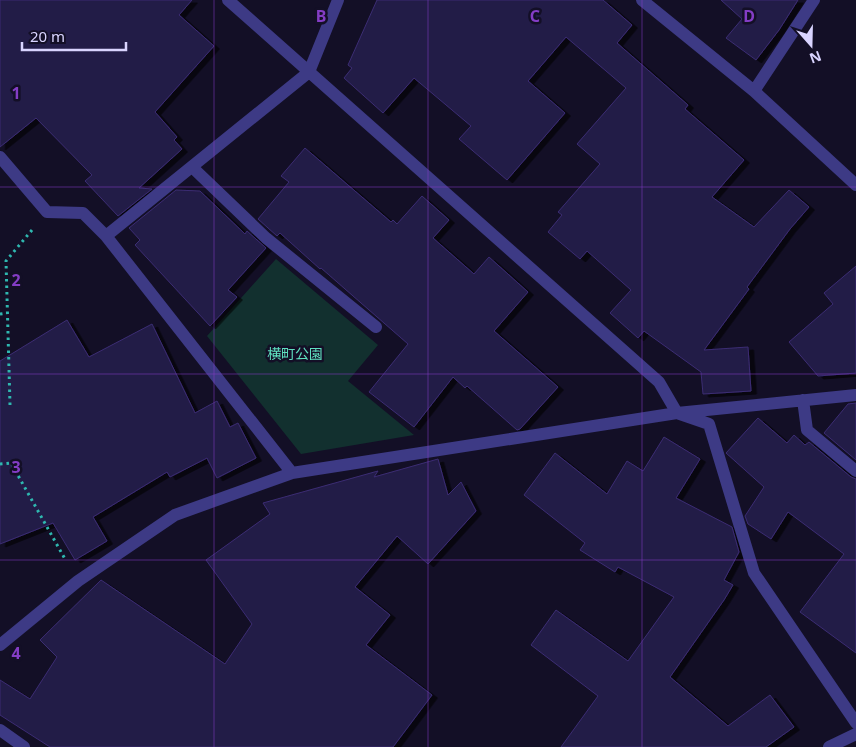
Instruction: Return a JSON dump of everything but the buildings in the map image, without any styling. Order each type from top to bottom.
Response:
[{"type":"street","points":[[228,0],[659,382],[677,413],[709,424],[754,573],[856,723]]},
{"type":"street","points":[[106,236],[309,72],[338,0]]},
{"type":"street","points":[[642,0],[754,91],[856,185]]},
{"type":"street","points":[[754,91],[814,0]]},
{"type":"street","points":[[0,157],[47,212],[83,213],[106,236],[292,473]]},
{"type":"street","points":[[192,167],[266,238],[376,327]]},
{"type":"street","points":[[0,645],[78,581],[175,515],[292,473],[677,413],[856,395]]},
{"type":"street","points":[[803,400],[806,430],[856,471]]},
{"type":"street","points":[[0,730],[24,747]]},
{"type":"street","points":[[829,747],[856,734]]},
{"type":"path","points":[[10,405],[6,261],[47,212]]},
{"type":"path","points":[[0,314],[7,313]]},
{"type":"path","points":[[0,464],[11,463],[78,581]]},
{"type":"green space","name":"横町公園","points":[[276,259],[378,345],[348,381],[414,435],[301,454],[207,336]]}]
